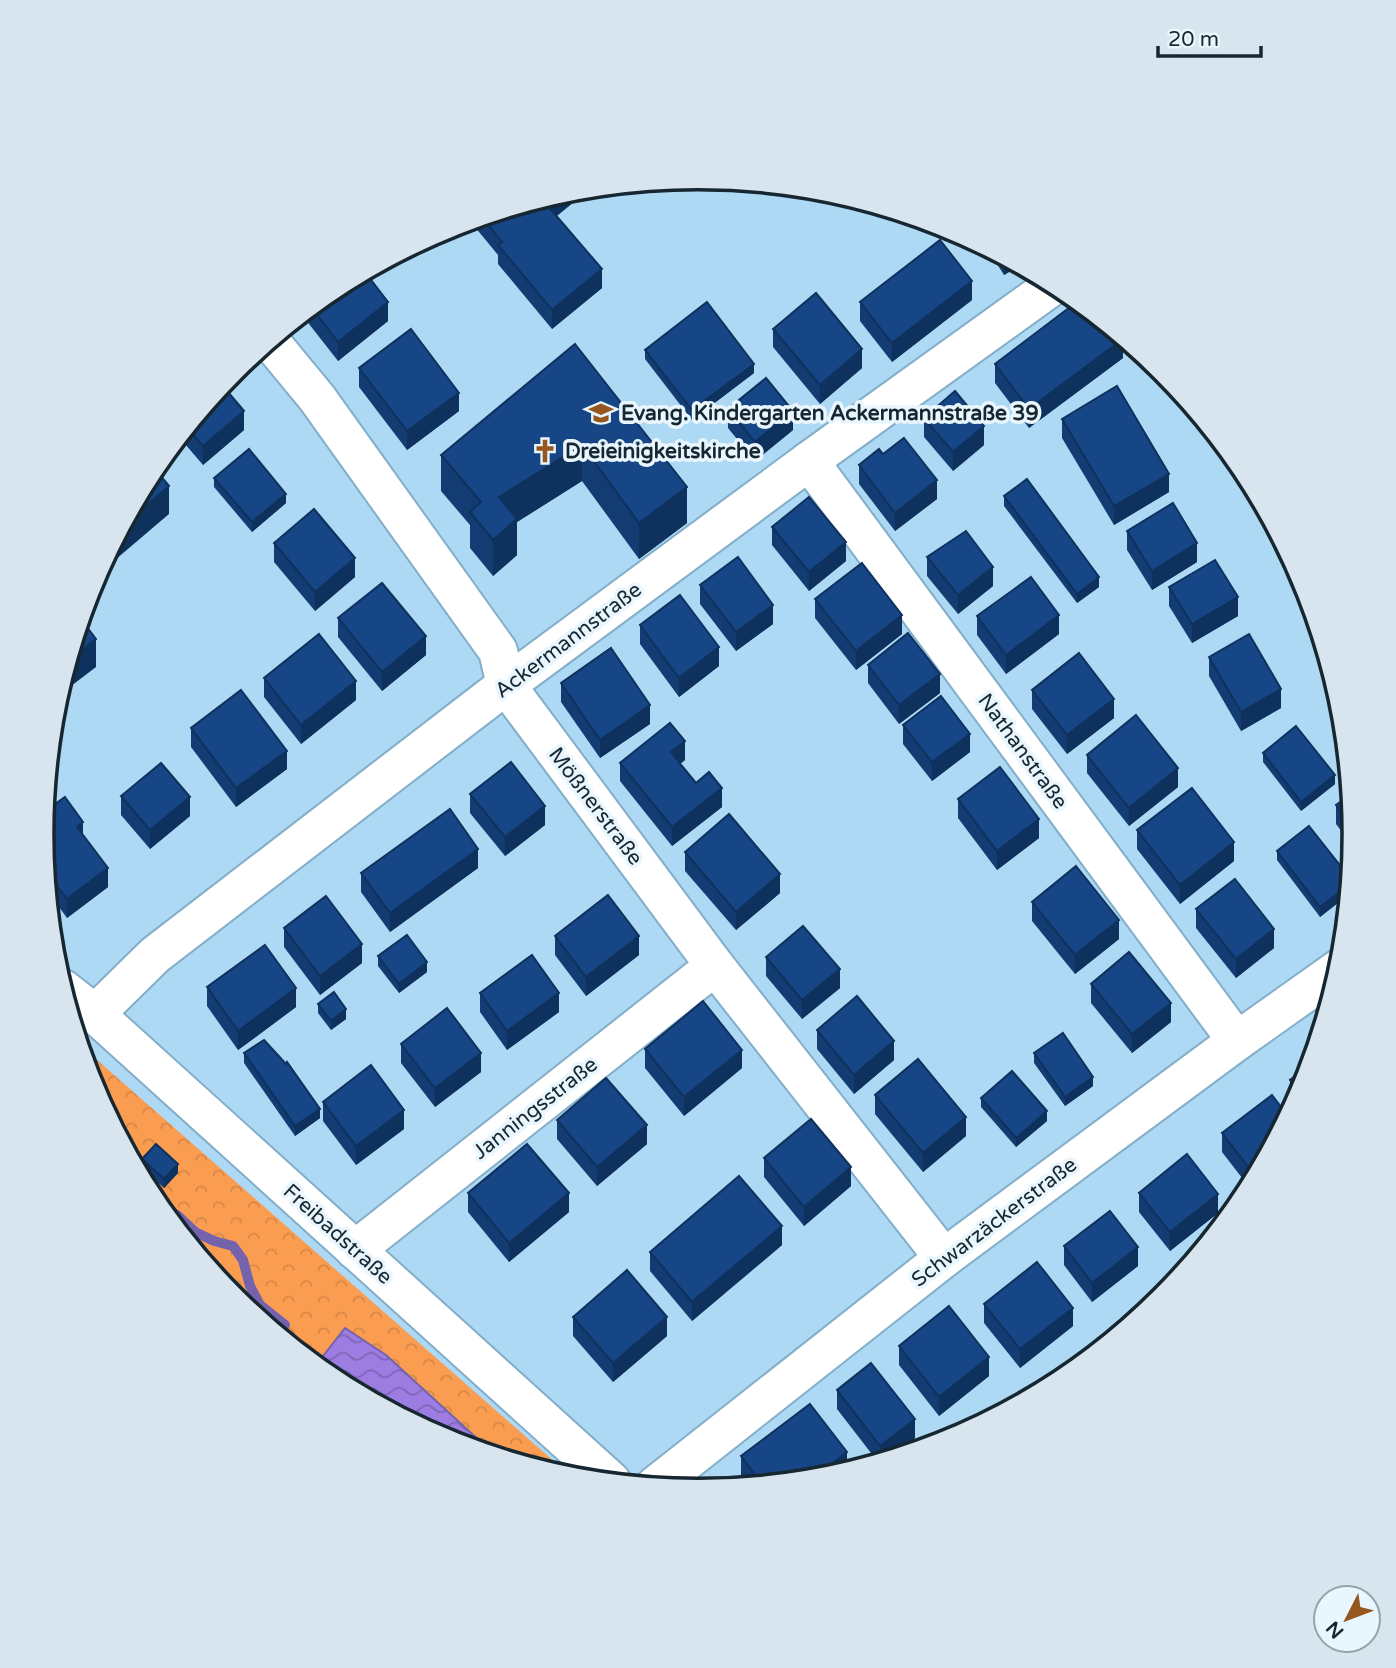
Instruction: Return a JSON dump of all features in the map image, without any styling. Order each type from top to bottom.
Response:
[{"type":"street","name":"Ackermannstraße","points":[[95,1014],[155,955],[506,685],[809,461],[1044,292]]},
{"type":"street","name":"Mößnerstraße","points":[[276,348],[317,398],[498,651],[506,685],[715,966],[944,1258]]},
{"type":"street","name":"Nathanstraße","points":[[809,461],[1237,1041]]},
{"type":"street","name":"Janningsstraße","points":[[355,1250],[715,966]]},
{"type":"street","name":"Schwarzäckerstraße","points":[[667,1477],[944,1258],[1325,979]]},
{"type":"street","name":"Freibadstraße","points":[[76,999],[598,1469]]},
{"type":"green space","points":[[94,1058],[554,1461],[477,1439],[386,1355],[345,1328],[323,1357],[274,1318],[214,1258],[187,1226],[140,1156]]},
{"type":"water","points":[[345,1328],[386,1355],[477,1439],[376,1392],[323,1357]]},
{"type":"building","points":[[550,208],[602,269],[552,310],[498,245],[502,242],[488,225]]},
{"type":"building","points":[[940,240],[972,281],[892,343],[860,302]]},
{"type":"building","points":[[371,279],[388,302],[338,342],[317,315]]},
{"type":"building","points":[[816,293],[862,349],[820,385],[773,329]]},
{"type":"building","points":[[707,302],[754,364],[692,410],[645,350]]},
{"type":"building","points":[[1069,308],[1116,345],[1029,409],[995,364]]},
{"type":"building","points":[[411,329],[459,393],[407,431],[359,368]]},
{"type":"building","points":[[575,344],[687,487],[639,523],[582,445],[499,497],[517,519],[493,540],[470,512],[481,502],[441,455]]},
{"type":"building","points":[[766,378],[793,411],[755,442],[728,409]]},
{"type":"building","points":[[1117,386],[1169,474],[1114,506],[1062,419]]},
{"type":"building","points":[[955,391],[984,426],[953,452],[924,418]]},
{"type":"building","points":[[229,394],[244,411],[203,446],[193,435]]},
{"type":"building","points":[[904,438],[937,480],[895,513],[859,465],[879,449],[883,454]]},
{"type":"building","points":[[249,449],[286,494],[252,522],[214,478]]},
{"type":"building","points":[[162,478],[169,486],[142,509]]},
{"type":"building","points":[[1027,479],[1099,577],[1077,594],[1004,496]]},
{"type":"building","points":[[809,497],[846,542],[809,572],[772,527]]},
{"type":"building","points":[[1173,503],[1197,543],[1152,571],[1127,531]]},
{"type":"building","points":[[314,509],[355,558],[315,592],[274,543]]},
{"type":"building","points":[[966,531],[993,567],[958,595],[927,557]]},
{"type":"building","points":[[738,557],[773,605],[736,632],[700,585]]},
{"type":"building","points":[[1215,560],[1238,597],[1192,624],[1169,587]]},
{"type":"building","points":[[862,563],[902,615],[856,651],[815,599]]},
{"type":"building","points":[[1031,577],[1059,615],[1006,655],[977,616]]},
{"type":"building","points":[[382,583],[426,636],[382,672],[338,618]]},
{"type":"building","points":[[680,595],[719,647],[679,678],[640,625]]},
{"type":"building","points":[[88,628],[96,639],[81,651]]},
{"type":"building","points":[[908,633],[940,674],[899,705],[868,665]]},
{"type":"building","points":[[319,634],[356,681],[301,725],[264,678]]},
{"type":"building","points":[[1249,634],[1281,689],[1241,712],[1209,657]]},
{"type":"building","points":[[611,648],[650,705],[600,740],[561,683]]},
{"type":"building","points":[[1079,653],[1114,699],[1067,735],[1032,690]]},
{"type":"building","points":[[241,690],[287,751],[236,788],[191,728]]},
{"type":"building","points":[[941,696],[970,734],[932,762],[903,725]]},
{"type":"building","points":[[1136,715],[1178,768],[1129,808],[1087,755]]},
{"type":"building","points":[[670,723],[685,741],[671,752],[682,766],[696,783],[709,772],[722,788],[672,827],[620,763]]},
{"type":"building","points":[[1296,726],[1335,775],[1301,802],[1263,753]]},
{"type":"building","points":[[511,762],[545,806],[505,837],[470,794]]},
{"type":"building","points":[[161,763],[190,797],[150,830],[121,796]]},
{"type":"building","points":[[1000,767],[1039,819],[997,851],[958,799]]},
{"type":"building","points":[[1192,788],[1234,842],[1180,885],[1137,830]]},
{"type":"building","points":[[65,797],[83,822],[77,827],[108,868],[67,899],[57,886],[55,804]]},
{"type":"building","points":[[450,809],[478,849],[390,913],[361,873]]},
{"type":"building","points":[[729,814],[780,874],[736,912],[685,852]]},
{"type":"building","points":[[1309,826],[1340,866],[1338,893],[1320,907],[1277,851]]},
{"type":"building","points":[[1076,866],[1119,920],[1075,955],[1032,902]]},
{"type":"building","points":[[1235,879],[1274,929],[1236,959],[1196,909]]},
{"type":"building","points":[[608,895],[639,936],[586,977],[555,936]]},
{"type":"building","points":[[326,896],[362,944],[320,976],[284,928]]},
{"type":"building","points":[[803,926],[840,969],[802,1000],[766,957]]},
{"type":"building","points":[[407,935],[427,962],[399,984],[378,956]]},
{"type":"building","points":[[265,945],[296,988],[238,1031],[207,987]]},
{"type":"building","points":[[1129,952],[1171,1003],[1132,1034],[1091,984]]},
{"type":"building","points":[[532,955],[559,993],[507,1031],[480,993]]},
{"type":"building","points":[[334,992],[346,1009],[331,1021],[318,1004]]},
{"type":"building","points":[[857,996],[894,1041],[854,1075],[817,1030]]},
{"type":"building","points":[[703,1001],[742,1050],[684,1097],[645,1049]]},
{"type":"building","points":[[447,1008],[481,1053],[435,1088],[401,1044]]},
{"type":"building","points":[[1063,1033],[1093,1077],[1065,1097],[1034,1053]]},
{"type":"building","points":[[264,1040],[286,1064],[287,1062],[320,1109],[295,1126],[244,1053]]},
{"type":"building","points":[[918,1059],[966,1117],[923,1153],[875,1095]]},
{"type":"building","points":[[371,1065],[404,1110],[356,1146],[323,1102]]},
{"type":"building","points":[[1012,1071],[1047,1111],[1016,1138],[981,1098]]},
{"type":"building","points":[[606,1078],[647,1125],[597,1167],[557,1120]]},
{"type":"building","points":[[1272,1095],[1281,1107],[1249,1167],[1222,1133]]},
{"type":"building","points":[[811,1119],[851,1167],[804,1207],[764,1158]]},
{"type":"building","points":[[156,1144],[178,1164],[164,1179],[142,1159]]},
{"type":"building","points":[[527,1144],[569,1193],[509,1243],[468,1193]]},
{"type":"building","points":[[1187,1154],[1218,1194],[1170,1232],[1139,1193]]},
{"type":"building","points":[[739,1176],[782,1226],[692,1302],[650,1252]]},
{"type":"building","points":[[1110,1211],[1138,1247],[1092,1283],[1064,1246]]},
{"type":"building","points":[[1037,1262],[1073,1308],[1020,1349],[984,1304]]},
{"type":"building","points":[[627,1270],[667,1317],[613,1363],[573,1317]]},
{"type":"building","points":[[949,1306],[989,1357],[939,1397],[899,1346]]},
{"type":"building","points":[[871,1363],[915,1419],[880,1446],[837,1390]]},
{"type":"building","points":[[810,1404],[847,1452],[833,1463],[755,1475],[741,1456]]},
{"type":"waterway","points":[[184,1221],[195,1232],[233,1246],[243,1260],[250,1286],[260,1305]]},
{"type":"waterway","points":[[261,1306],[285,1325]]},
{"type":"place","name":"Evang. Kindergarten Ackermannstraße 39","points":[[601,413]]},
{"type":"place","name":"Dreieinigkeitskirche","points":[[545,451]]}]
